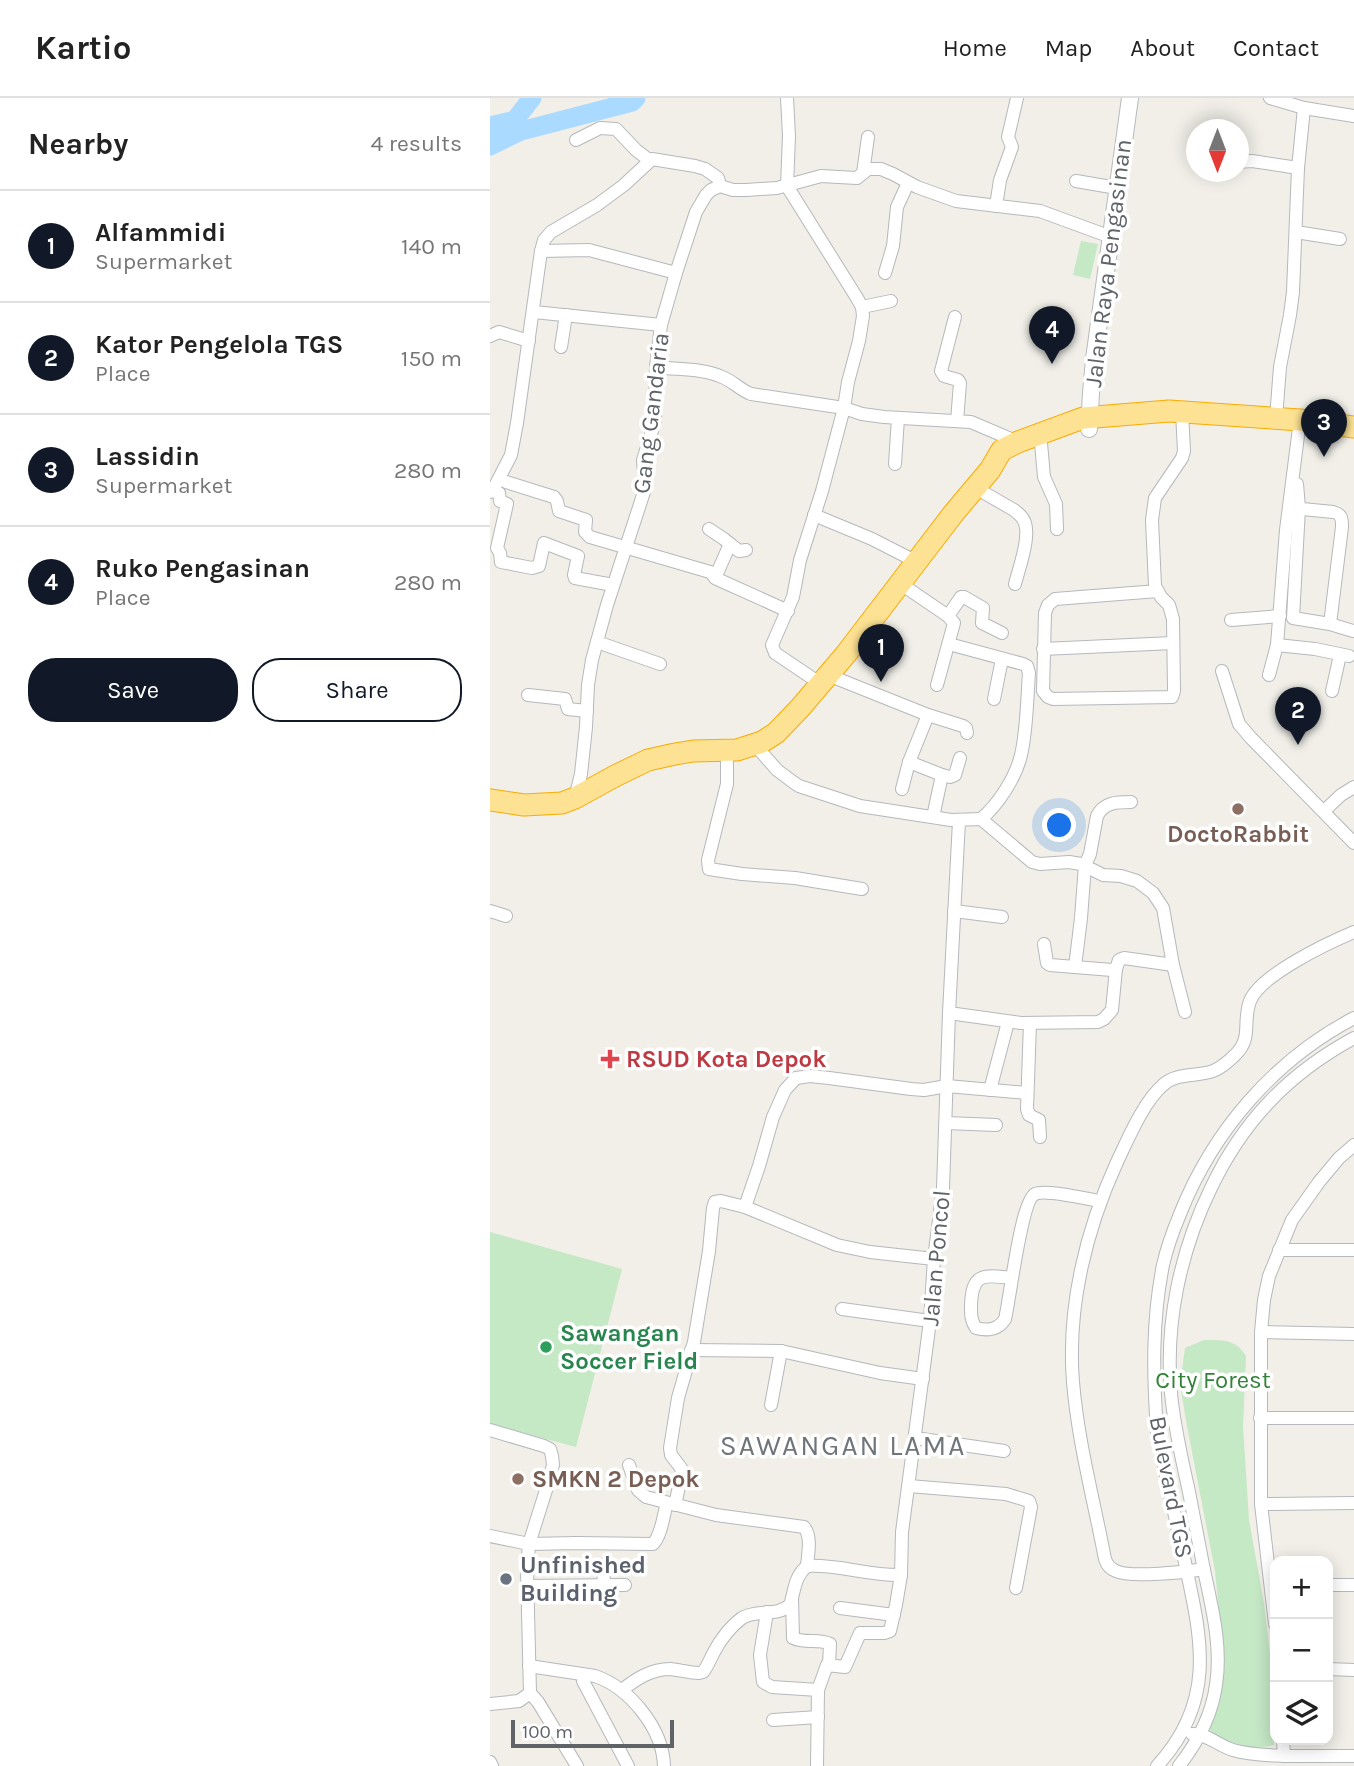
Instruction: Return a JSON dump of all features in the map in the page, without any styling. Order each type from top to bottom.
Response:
[{"type":"highway","points":[[490,800],[538,806],[557,804],[575,799],[648,760],[674,754],[746,748],[769,738],[786,724],[825,679],[990,470],[1002,450],[1028,445],[1075,421],[1089,423],[1143,412],[1276,418],[1354,427]]},
{"type":"main road","name":"Jalan Raya Pengasinan","points":[[1089,423],[1096,349],[1130,98]]},
{"type":"street","points":[[787,98],[787,186],[862,307],[863,313],[844,408],[800,560],[793,597],[772,645],[773,651],[825,679],[963,726],[967,733]]},
{"type":"street","points":[[996,206],[1000,180],[1012,147],[1008,137],[1017,98]]},
{"type":"street","points":[[1270,98],[1304,108],[1354,116]]},
{"type":"street","points":[[1276,418],[1280,367],[1293,292],[1298,168],[1304,108]]},
{"type":"street","points":[[576,140],[600,128],[616,129],[636,150],[657,160],[705,169],[718,178],[720,186],[738,190],[787,186],[821,176],[857,178],[868,169],[880,169],[956,201],[1040,211],[1111,237]]},
{"type":"street","points":[[863,173],[868,137]]},
{"type":"street","points":[[613,585],[575,578],[578,556],[544,543],[540,566],[533,568],[501,562],[494,538],[507,504],[500,501],[497,489],[518,437],[544,240],[551,232],[597,205],[657,160]]},
{"type":"street","points":[[1249,161],[1298,168]]},
{"type":"street","points":[[1076,181],[1117,188]]},
{"type":"street","points":[[885,273],[893,246],[897,207],[908,183]]},
{"type":"street","name":"Gang Gandaria","points":[[575,799],[581,774],[588,685],[597,642],[645,489],[643,460],[655,421],[656,368],[661,325],[699,206],[711,190],[720,186]]},
{"type":"street","points":[[1296,232],[1340,239]]},
{"type":"street","points":[[541,251],[589,250],[676,273]]},
{"type":"street","points":[[862,307],[891,301]]},
{"type":"street","points":[[534,312],[661,325]]},
{"type":"street","points":[[561,347],[566,315]]},
{"type":"street","points":[[955,317],[941,371],[942,375],[960,383],[957,421]]},
{"type":"street","points":[[490,335],[499,332],[529,341]]},
{"type":"street","points":[[656,368],[708,372],[721,376],[751,394],[844,408],[862,414],[957,421],[981,426],[1028,445],[1056,504],[1057,529]]},
{"type":"street","points":[[1158,591],[1055,599],[1048,605],[1045,613],[1043,691],[1048,697],[1172,696],[1173,619],[1169,605],[1156,586],[1152,520],[1156,498],[1184,451],[1179,412]]},
{"type":"street","points":[[895,464],[898,418]]},
{"type":"street","points":[[1300,420],[1293,480],[1293,618],[1353,631]]},
{"type":"street","points":[[974,487],[1020,514],[1026,524],[1026,537],[1015,584]]},
{"type":"street","points":[[497,489],[554,497],[559,511],[586,520],[584,529],[587,535],[710,572],[715,578],[788,611]]},
{"type":"street","points":[[1269,675],[1277,645],[1294,508]]},
{"type":"street","points":[[1294,508],[1333,512],[1341,517],[1330,624]]},
{"type":"street","points":[[814,515],[872,539],[917,562]]},
{"type":"street","points":[[709,529],[739,551],[746,550]]},
{"type":"street","points":[[715,578],[730,544]]},
{"type":"street","points":[[901,584],[954,622],[937,684]]},
{"type":"street","points":[[948,616],[961,597],[964,597],[983,608],[983,624],[1002,633]]},
{"type":"street","points":[[1231,620],[1280,616]]},
{"type":"street","points":[[597,642],[660,664]]},
{"type":"street","points":[[1043,649],[1173,643]]},
{"type":"street","points":[[755,745],[777,770],[799,786],[872,809],[959,821],[981,819],[1003,794],[1019,761],[1023,746],[1028,669],[1023,664],[949,644]]},
{"type":"street","points":[[1277,645],[1315,649],[1344,656],[1332,691]]},
{"type":"street","points":[[994,699],[1002,659]]},
{"type":"street","points":[[1222,671],[1239,724],[1354,843]]},
{"type":"street","points":[[528,695],[565,699],[568,709],[587,711]]},
{"type":"street","points":[[902,789],[909,762],[928,715]]},
{"type":"street","points":[[721,751],[727,785],[708,860],[709,869],[795,878],[862,889]]},
{"type":"street","points":[[909,762],[950,778],[955,775],[960,758]]},
{"type":"street","points":[[933,817],[942,775]]},
{"type":"street","points":[[1324,811],[1354,787]]},
{"type":"street","points":[[1075,967],[1082,918],[1085,865],[1090,854],[1097,816],[1100,810],[1111,803],[1131,802]]},
{"type":"street","points":[[981,819],[1032,862],[1076,862],[1103,875],[1121,876],[1137,881],[1153,893],[1163,908],[1185,1012]]},
{"type":"street","name":"Jalan Poncol","points":[[894,1615],[901,1575],[902,1532],[930,1321],[943,1188],[959,821]]},
{"type":"street","points":[[490,911],[506,916]]},
{"type":"street","points":[[954,911],[1002,917]]},
{"type":"street","points":[[1204,1569],[1187,1572],[1122,1573],[1111,1568],[1105,1559],[1074,1396],[1074,1314],[1083,1259],[1100,1201],[1137,1123],[1163,1084],[1181,1076],[1214,1070],[1225,1064],[1237,1054],[1244,1043],[1249,1002],[1258,988],[1275,974],[1354,932]]},
{"type":"street","points":[[1044,944],[1047,964],[1108,971],[1116,969]]},
{"type":"street","points":[[949,1013],[1008,1022],[1098,1022],[1104,1020],[1112,1010],[1119,960],[1124,958],[1173,965]]},
{"type":"street","name":"Bulevard TGS","points":[[1157,1766],[1181,1735],[1192,1712],[1200,1668],[1198,1627],[1157,1431],[1154,1350],[1159,1291],[1168,1244],[1189,1192],[1210,1153],[1235,1117],[1270,1078],[1324,1035],[1354,1018]]},
{"type":"street","points":[[990,1090],[1008,1022]]},
{"type":"street","points":[[1030,1023],[1027,1113],[1040,1120],[1040,1138]]},
{"type":"street","name":"Bulevard TGS","points":[[1179,1766],[1200,1734],[1212,1701],[1218,1663],[1215,1628],[1175,1426],[1170,1350],[1174,1301],[1186,1252],[1206,1198],[1229,1152],[1280,1091],[1319,1058],[1354,1038]]},
{"type":"street","points":[[745,1207],[773,1117],[785,1090],[796,1078],[810,1076],[924,1090],[947,1086],[1027,1093]]},
{"type":"street","points":[[946,1123],[996,1125]]},
{"type":"street","points":[[1270,1566],[1261,1504],[1261,1332],[1264,1300],[1269,1276],[1292,1220],[1319,1182],[1354,1145]]},
{"type":"street","points":[[1339,1158],[1354,1159]]},
{"type":"street","points":[[1012,1278],[990,1276],[976,1281],[973,1286],[971,1321],[976,1328],[993,1329],[1002,1324],[1006,1314],[1023,1225],[1032,1196],[1046,1193],[1100,1201]]},
{"type":"street","points":[[490,1536],[529,1544],[656,1542],[682,1473],[671,1455],[670,1448],[709,1251],[714,1204],[718,1200],[745,1207],[837,1245],[894,1256],[934,1259]]},
{"type":"street","points":[[1279,1250],[1354,1250]]},
{"type":"street","points":[[842,1309],[930,1321]]},
{"type":"street","points":[[1261,1332],[1354,1334]]},
{"type":"street","points":[[691,1350],[781,1351],[880,1373],[923,1379]]},
{"type":"street","points":[[1154,1350],[1170,1350]]},
{"type":"street","points":[[771,1405],[781,1351]]},
{"type":"street","points":[[1260,1418],[1354,1418]]},
{"type":"street","points":[[490,1430],[544,1446],[550,1449],[552,1456],[550,1478],[529,1544],[527,1586],[530,1693],[577,1766]]},
{"type":"street","points":[[915,1438],[1004,1451]]},
{"type":"street","points":[[629,1465],[641,1493],[646,1497],[747,1520],[804,1527],[809,1541],[807,1566]]},
{"type":"street","points":[[909,1486],[1006,1494],[1029,1501],[1031,1507],[1016,1588]]},
{"type":"street","points":[[1261,1504],[1354,1503]]},
{"type":"street","points":[[603,1565],[604,1586]]},
{"type":"street","points":[[622,1690],[656,1670],[703,1672],[719,1643],[736,1623],[750,1614],[786,1609],[790,1605],[796,1579],[807,1566],[901,1575]]},
{"type":"street","points":[[527,1586],[625,1585]]},
{"type":"street","points":[[1333,1585],[1354,1585]]},
{"type":"street","points":[[792,1599],[793,1638],[830,1644],[829,1664],[818,1690],[817,1766]]},
{"type":"street","points":[[829,1664],[845,1667],[860,1633],[888,1633],[894,1615],[840,1608]]},
{"type":"street","points":[[767,1612],[760,1655],[763,1682],[772,1687],[818,1690]]},
{"type":"street","points":[[529,1666],[595,1676],[622,1690],[637,1705],[658,1737],[664,1753],[664,1766]]},
{"type":"street","points":[[1333,1669],[1354,1670]]},
{"type":"street","points":[[583,1681],[628,1766]]},
{"type":"street","points":[[490,1704],[519,1701],[530,1693]]},
{"type":"street","points":[[773,1720],[818,1717]]},
{"type":"street","points":[[1181,1735],[1200,1734],[1230,1749],[1264,1755],[1354,1756]]},
{"type":"street","points":[[1283,1745],[1284,1756]]},
{"type":"green space","points":[[1081,241],[1098,244],[1090,279],[1073,275]]},
{"type":"green space","name":"Sawangan Soccer Field","points":[[490,1232],[622,1269],[576,1447],[490,1424]]},
{"type":"green space","name":"City Forest","points":[[1204,1340],[1223,1341],[1238,1346],[1246,1356],[1243,1427],[1249,1520],[1270,1655],[1270,1745],[1274,1745],[1255,1749],[1228,1741],[1211,1732],[1209,1724],[1223,1681],[1221,1632],[1215,1571],[1180,1384],[1185,1348]]},
{"type":"waterway","points":[[490,126],[515,120],[532,98]]},
{"type":"waterway","points":[[490,146],[521,131],[632,102],[636,98]]},
{"type":"place","name":"Ruko Pengasinan","points":[[1052,364]]},
{"type":"place","name":"Lassidin","points":[[1324,457]]},
{"type":"place","name":"Alfammidi","points":[[881,682]]},
{"type":"place","name":"Kator Pengelola TGS","points":[[1298,745]]},
{"type":"place","name":"DoctoRabbit","points":[[1238,809]]},
{"type":"place","name":"RSUD Kota Depok","points":[[610,1059]]},
{"type":"place","name":"Sawangan Soccer Field","points":[[546,1347]]},
{"type":"place","name":"SMKN 2 Depok","points":[[518,1479]]},
{"type":"place","name":"Unfinished Building","points":[[506,1579]]},
{"type":"district","name":"SAWANGAN LAMA","points":[[843,1445]]}]
